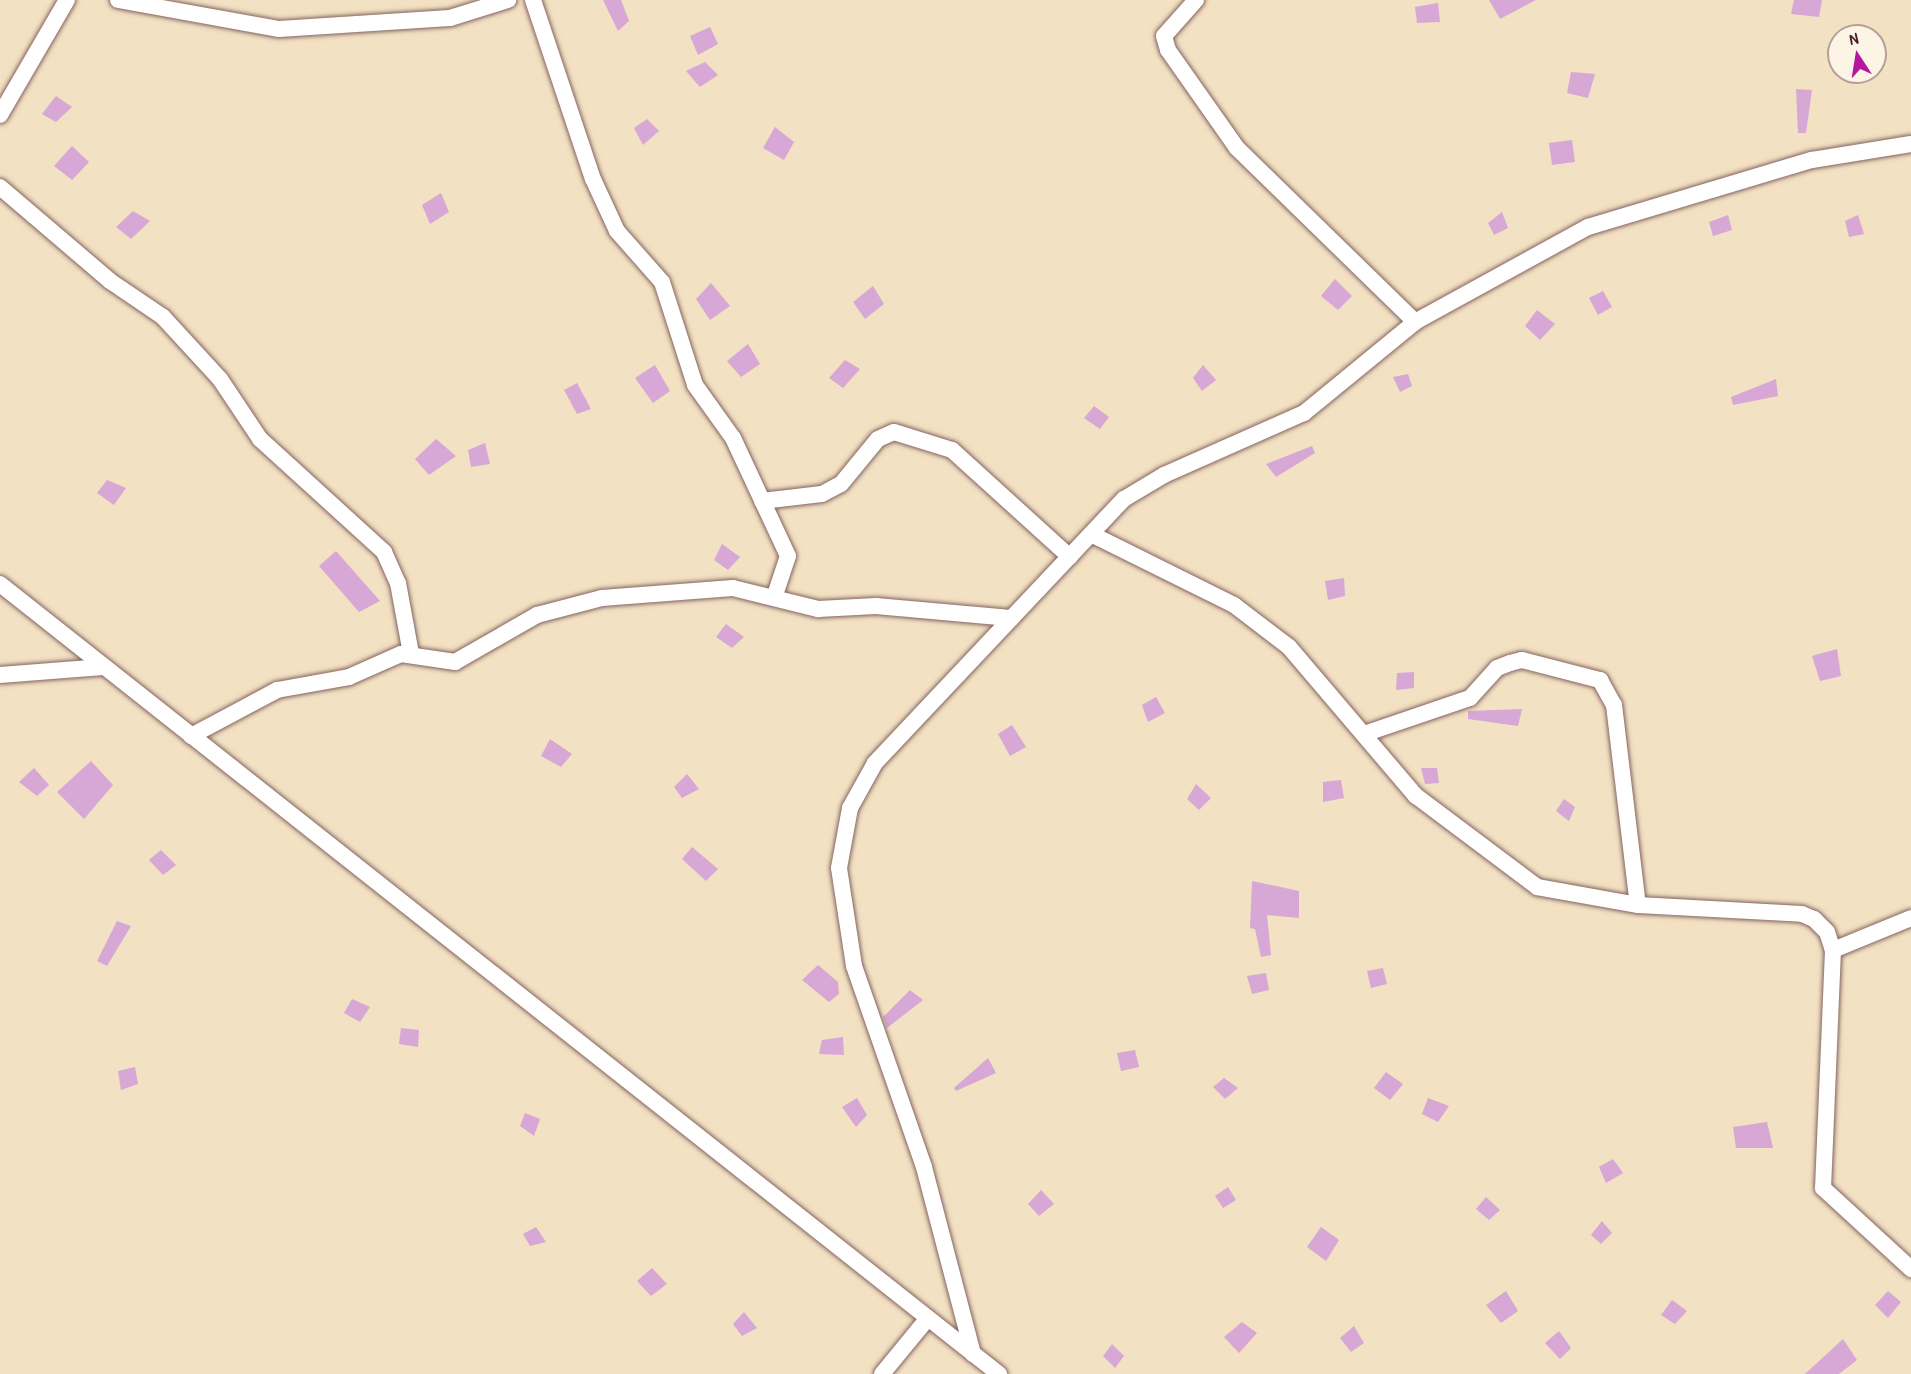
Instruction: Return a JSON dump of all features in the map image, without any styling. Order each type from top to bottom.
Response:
[{"type":"street","points":[[0,115],[67,0]]},
{"type":"street","points":[[118,0],[279,29],[450,18],[508,0]]},
{"type":"street","points":[[533,0],[593,179],[616,231],[662,282],[695,385],[733,438],[789,563],[774,598]]},
{"type":"street","points":[[1196,0],[1164,36],[1168,50],[1237,148],[1415,322]]},
{"type":"street","points":[[973,1354],[924,1167],[854,966],[839,868],[850,808],[875,763],[1124,500],[1164,475],[1304,413],[1415,322],[1588,226],[1812,160],[1911,144]]},
{"type":"street","points":[[0,187],[110,281],[163,317],[220,379],[260,439],[384,552],[398,583],[411,654]]},
{"type":"street","points":[[762,501],[813,496],[841,484],[878,439],[894,432],[952,450],[1070,557]]},
{"type":"street","points":[[1091,534],[1234,605],[1289,647],[1416,796],[1515,874],[1537,887],[1638,905],[1802,914],[1827,932],[1833,950],[1823,1188],[1911,1269]]},
{"type":"street","points":[[0,584],[999,1374]]},
{"type":"street","points":[[191,736],[277,690],[349,677],[411,654],[455,662],[537,615],[602,598],[733,588],[818,609],[876,606],[1011,618]]},
{"type":"street","points":[[1364,734],[1470,698],[1497,668],[1522,660],[1599,680],[1614,705],[1638,905]]},
{"type":"street","points":[[0,675],[103,667]]},
{"type":"street","points":[[1833,950],[1911,918]]},
{"type":"street","points":[[882,1374],[928,1318]]},
{"type":"building","points":[[603,0],[621,0],[629,21],[618,31]]},
{"type":"building","points":[[1489,0],[1536,0],[1500,19]]},
{"type":"building","points":[[1794,0],[1822,0],[1819,17],[1791,14]]},
{"type":"building","points":[[1438,3],[1440,22],[1417,23],[1415,7]]},
{"type":"building","points":[[710,27],[718,44],[698,55],[690,36]]},
{"type":"building","points":[[705,62],[718,75],[700,87],[686,71]]},
{"type":"building","points":[[1571,72],[1595,74],[1588,98],[1567,93]]},
{"type":"building","points":[[1796,89],[1812,90],[1806,133],[1798,133]]},
{"type":"building","points":[[56,96],[72,107],[56,122],[42,114]]},
{"type":"building","points":[[647,119],[659,131],[643,145],[634,128]]},
{"type":"building","points":[[775,127],[794,142],[784,160],[763,148]]},
{"type":"building","points":[[1572,140],[1575,162],[1552,165],[1549,143]]},
{"type":"building","points":[[72,146],[89,162],[72,180],[54,166]]},
{"type":"building","points":[[441,193],[449,212],[430,224],[422,205]]},
{"type":"building","points":[[133,211],[150,221],[131,239],[116,227]]},
{"type":"building","points":[[1502,212],[1508,228],[1494,235],[1488,223]]},
{"type":"building","points":[[1728,215],[1732,230],[1713,236],[1709,222]]},
{"type":"building","points":[[1858,215],[1864,234],[1849,237],[1845,221]]},
{"type":"building","points":[[1335,279],[1352,296],[1338,310],[1321,296]]},
{"type":"building","points":[[711,283],[730,306],[710,320],[696,299]]},
{"type":"building","points":[[873,286],[884,304],[865,319],[853,302]]},
{"type":"building","points":[[1603,291],[1612,307],[1598,315],[1589,298]]},
{"type":"building","points":[[1537,310],[1555,324],[1540,340],[1525,326]]},
{"type":"building","points":[[748,344],[760,364],[741,377],[727,361]]},
{"type":"building","points":[[845,360],[860,369],[843,388],[829,378]]},
{"type":"building","points":[[655,365],[670,391],[653,403],[635,378]]},
{"type":"building","points":[[1203,365],[1216,380],[1202,391],[1193,378]]},
{"type":"building","points":[[1408,374],[1412,386],[1400,392],[1393,377]]},
{"type":"building","points":[[1776,379],[1778,396],[1733,405],[1731,397]]},
{"type":"building","points":[[577,383],[591,409],[577,414],[564,390]]},
{"type":"building","points":[[1094,406],[1109,417],[1100,429],[1084,418]]},
{"type":"building","points":[[436,439],[456,456],[429,475],[415,459]]},
{"type":"building","points":[[485,443],[490,464],[471,467],[468,450]]},
{"type":"building","points":[[1312,446],[1315,453],[1276,477],[1266,464]]},
{"type":"building","points":[[107,480],[126,488],[114,505],[97,493]]},
{"type":"building","points":[[722,544],[740,557],[728,570],[714,560]]},
{"type":"building","points":[[336,551],[380,601],[359,612],[319,566]]},
{"type":"building","points":[[1344,578],[1345,596],[1328,600],[1325,581]]},
{"type":"building","points":[[726,624],[744,637],[732,648],[716,637]]},
{"type":"building","points":[[1837,649],[1841,676],[1820,681],[1812,656]]},
{"type":"building","points":[[1414,672],[1414,688],[1396,690],[1397,673]]},
{"type":"building","points":[[1156,697],[1165,713],[1148,722],[1142,705]]},
{"type":"building","points":[[1522,709],[1518,726],[1468,719],[1468,711]]},
{"type":"building","points":[[1012,725],[1026,747],[1010,756],[998,734]]},
{"type":"building","points":[[550,739],[572,754],[561,767],[541,756]]},
{"type":"building","points":[[91,761],[113,785],[84,819],[57,792]]},
{"type":"building","points":[[34,768],[49,785],[37,796],[19,782]]},
{"type":"building","points":[[1421,768],[1437,768],[1439,783],[1425,784]]},
{"type":"building","points":[[687,774],[699,789],[682,798],[674,787]]},
{"type":"building","points":[[1341,780],[1344,798],[1323,802],[1323,782]]},
{"type":"building","points":[[1196,784],[1211,798],[1199,810],[1187,799]]},
{"type":"building","points":[[1564,799],[1575,807],[1569,821],[1556,811]]},
{"type":"building","points":[[692,847],[718,869],[706,881],[682,859]]},
{"type":"building","points":[[161,850],[176,865],[163,875],[149,860]]},
{"type":"building","points":[[1252,881],[1299,891],[1299,918],[1267,915],[1271,955],[1261,957],[1255,929],[1250,928]]},
{"type":"building","points":[[117,921],[131,926],[107,966],[97,961]]},
{"type":"building","points":[[818,965],[838,982],[839,994],[829,1002],[802,980]]},
{"type":"building","points":[[1383,968],[1387,984],[1371,988],[1367,971]]},
{"type":"building","points":[[1266,973],[1269,990],[1252,994],[1247,976]]},
{"type":"building","points":[[910,990],[923,1000],[887,1028],[883,1017]]},
{"type":"building","points":[[352,999],[370,1007],[360,1022],[344,1013]]},
{"type":"building","points":[[401,1028],[419,1030],[418,1047],[399,1044]]},
{"type":"building","points":[[843,1037],[844,1055],[819,1054],[822,1040]]},
{"type":"building","points":[[1135,1050],[1139,1067],[1121,1071],[1117,1053]]},
{"type":"building","points":[[988,1058],[996,1073],[956,1091],[954,1088]]},
{"type":"building","points":[[135,1067],[138,1084],[121,1090],[118,1071]]},
{"type":"building","points":[[1386,1072],[1403,1084],[1390,1100],[1374,1088]]},
{"type":"building","points":[[1224,1078],[1238,1088],[1225,1099],[1213,1087]]},
{"type":"building","points":[[857,1098],[867,1115],[856,1127],[842,1107]]},
{"type":"building","points":[[1428,1098],[1449,1106],[1438,1122],[1422,1114]]},
{"type":"building","points":[[525,1113],[540,1119],[534,1136],[520,1126]]},
{"type":"building","points":[[1767,1122],[1773,1148],[1736,1148],[1733,1127]]},
{"type":"building","points":[[1613,1159],[1623,1173],[1606,1183],[1599,1167]]},
{"type":"building","points":[[1228,1187],[1236,1200],[1223,1208],[1215,1196]]},
{"type":"building","points":[[1041,1190],[1054,1204],[1039,1216],[1028,1204]]},
{"type":"building","points":[[1486,1197],[1500,1210],[1489,1220],[1476,1209]]},
{"type":"building","points":[[1602,1221],[1612,1233],[1601,1244],[1591,1235]]},
{"type":"building","points":[[536,1227],[546,1242],[530,1246],[523,1234]]},
{"type":"building","points":[[1321,1227],[1339,1240],[1326,1261],[1307,1247]]},
{"type":"building","points":[[652,1268],[667,1284],[651,1296],[637,1281]]},
{"type":"building","points":[[1506,1291],[1518,1311],[1501,1323],[1486,1305]]},
{"type":"building","points":[[1888,1291],[1901,1302],[1888,1318],[1875,1305]]},
{"type":"building","points":[[1672,1300],[1687,1311],[1675,1324],[1661,1315]]},
{"type":"building","points":[[744,1312],[757,1328],[742,1336],[733,1324]]},
{"type":"building","points":[[1242,1322],[1257,1333],[1239,1353],[1224,1337]]},
{"type":"building","points":[[1354,1326],[1364,1343],[1351,1352],[1340,1338]]},
{"type":"building","points":[[1559,1331],[1571,1348],[1560,1359],[1545,1343]]},
{"type":"building","points":[[1843,1339],[1857,1360],[1839,1374],[1805,1374]]},
{"type":"building","points":[[1112,1344],[1124,1356],[1115,1368],[1103,1356]]}]
